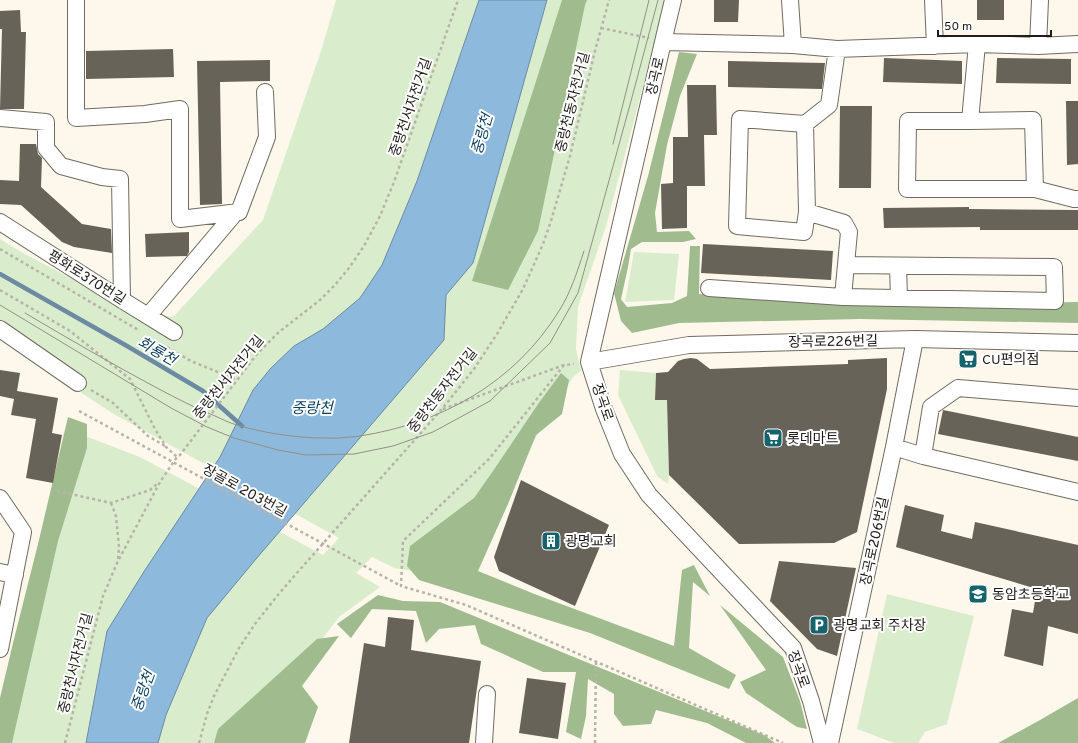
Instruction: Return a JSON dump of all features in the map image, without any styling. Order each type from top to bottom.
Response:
[{"type":"street","points":[[76,0],[76,118],[145,114],[180,109],[180,219],[236,212]]},
{"type":"street","name":"장곡로","points":[[673,0],[589,362],[604,409],[622,454],[649,495],[793,648],[811,701],[822,743]]},
{"type":"street","points":[[790,0],[793,44]]},
{"type":"street","points":[[934,0],[935,46]]},
{"type":"street","points":[[1038,46],[1040,0]]},
{"type":"street","points":[[663,42],[793,44],[837,49],[977,44],[1038,46],[1078,44]]},
{"type":"street","points":[[970,121],[977,44]]},
{"type":"street","points":[[805,124],[807,212],[804,232],[737,226],[740,119],[805,124],[829,105],[837,49]]},
{"type":"street","points":[[148,316],[236,212],[239,212],[267,137],[265,92]]},
{"type":"street","points":[[0,118],[46,122],[46,148],[61,166],[102,177],[120,179],[122,300]]},
{"type":"street","points":[[1036,189],[1033,120],[908,121],[907,189],[1036,189],[1078,199]]},
{"type":"street","points":[[807,212],[844,223],[849,232],[843,297]]},
{"type":"street","name":"평화로370번길","points":[[0,222],[174,332]]},
{"type":"street","points":[[709,288],[843,297],[1055,301],[1054,267],[846,266]]},
{"type":"street","points":[[898,266],[899,298]]},
{"type":"street","points":[[0,329],[84,386]]},
{"type":"street","name":"장곡로226번길","points":[[589,362],[689,345],[915,339],[1078,343]]},
{"type":"street","name":"장곡로206번길","points":[[830,743],[894,447],[915,339]]},
{"type":"street","points":[[923,456],[931,407],[958,388],[1078,398]]},
{"type":"street","points":[[894,447],[923,456],[1078,492]]},
{"type":"street","points":[[0,498],[23,532],[7,573],[0,649]]},
{"type":"street","points":[[484,743],[487,694]]},
{"type":"path","name":"중랑천서자전거길","points":[[65,743],[102,596],[118,561],[160,482],[178,456],[257,354],[270,341],[320,300],[335,285],[364,246],[380,216],[394,182],[458,0]]},
{"type":"path","name":"중랑천동자전거길","points":[[199,743],[214,696],[255,624],[296,574],[442,410],[474,369],[497,334],[523,289],[543,244],[570,156],[609,0]]},
{"type":"path","points":[[601,28],[663,42]]},
{"type":"path","points":[[0,290],[70,331],[130,379],[155,429],[166,447]]},
{"type":"path","points":[[442,410],[564,365],[589,362]]},
{"type":"path","points":[[401,586],[403,541],[489,459],[564,365]]},
{"type":"path","points":[[84,386],[113,403],[148,436],[178,456]]},
{"type":"path","name":"장골로 203번길","points":[[79,411],[401,586],[466,605],[783,743]]},
{"type":"path","points":[[57,491],[110,503],[150,490],[160,482]]},
{"type":"path","points":[[110,503],[116,516],[119,547],[118,561]]},
{"type":"path","points":[[595,743],[596,662]]},
{"type":"green space","points":[[336,0],[666,0],[606,226],[578,307],[576,349],[581,371],[573,377],[450,577],[394,568],[372,557],[356,573],[380,587],[339,617],[271,706],[262,743],[2,743],[80,434],[140,457],[323,555],[339,538],[112,413],[0,339],[0,239],[23,253],[135,312],[173,317],[263,220],[321,51]]},
{"type":"green space","points":[[562,0],[587,0],[538,231],[508,290],[472,281]]},
{"type":"green space","points":[[679,52],[697,54],[680,96],[667,145],[655,213],[657,232],[689,231],[696,239],[683,242],[642,242],[631,249],[621,299],[627,307],[672,303],[687,296],[690,246],[700,246],[699,294],[941,304],[1078,302],[1078,323],[860,319],[679,323],[632,333],[621,321],[614,293],[648,176]]},
{"type":"green space","points":[[634,252],[679,254],[674,300],[625,302]]},
{"type":"green space","points":[[620,370],[656,373],[655,399],[667,400],[668,484],[657,476],[618,395]]},
{"type":"green space","points":[[561,373],[569,380],[562,414],[536,435],[508,504],[478,571],[537,595],[674,646],[682,570],[694,565],[710,596],[693,582],[689,648],[736,675],[729,689],[590,633],[419,580],[407,566],[410,546],[474,498]]},
{"type":"green space","points":[[68,417],[87,424],[87,448],[58,541],[12,743],[0,743],[0,698]]},
{"type":"green space","points":[[887,594],[974,616],[947,724],[925,732],[918,743],[894,743],[857,729]]},
{"type":"green space","points":[[378,595],[403,601],[440,602],[764,735],[775,743],[746,743],[707,723],[656,710],[651,724],[623,726],[614,714],[614,694],[588,679],[586,716],[581,739],[566,732],[576,672],[543,672],[481,644],[475,625],[439,629],[426,643],[416,611],[372,609],[351,638],[337,624]]},
{"type":"green space","points":[[720,605],[783,657],[800,701],[807,729],[797,727],[746,693],[740,682],[766,670]]},
{"type":"green space","points":[[339,636],[302,686],[318,707],[305,743],[214,743],[218,729],[317,639]]},
{"type":"green space","points":[[1078,698],[1078,743],[998,743],[1040,720]]},
{"type":"water","name":"중랑천","points":[[479,0],[547,0],[473,263],[446,295],[444,340],[207,618],[166,715],[158,743],[86,743],[107,631],[145,570],[220,457],[253,390],[271,368],[294,346],[323,329],[360,298],[382,265],[417,181]]},
{"type":"building","points":[[714,0],[739,0],[738,22],[714,22]]},
{"type":"building","points":[[977,0],[1004,0],[1004,20],[977,20]]},
{"type":"building","points":[[20,10],[21,32],[26,32],[24,109],[0,109],[2,29],[0,29],[0,11]]},
{"type":"building","points":[[173,49],[174,77],[86,79],[86,51]]},
{"type":"building","points":[[884,58],[962,61],[962,84],[883,82]]},
{"type":"building","points":[[997,58],[1071,59],[1071,84],[996,83]]},
{"type":"building","points":[[270,60],[270,81],[220,82],[222,204],[200,205],[197,61]]},
{"type":"building","points":[[728,61],[825,63],[822,89],[728,87]]},
{"type":"building","points":[[687,85],[716,85],[717,135],[704,135],[705,186],[687,186],[687,228],[662,229],[661,184],[673,183],[673,137],[688,137]]},
{"type":"building","points":[[1066,101],[1078,101],[1078,164],[1067,165]]},
{"type":"building","points":[[840,106],[872,106],[871,188],[839,188]]},
{"type":"building","points":[[20,144],[36,144],[38,154],[42,158],[41,187],[82,224],[111,229],[112,253],[74,247],[62,242],[21,205],[0,204],[0,180],[19,181]]},
{"type":"building","points":[[969,207],[969,209],[1078,210],[1078,230],[980,230],[980,227],[884,228],[883,208]]},
{"type":"building","points":[[189,232],[189,252],[187,256],[146,257],[145,234]]},
{"type":"building","points":[[703,244],[833,251],[831,280],[701,273]]},
{"type":"building","name":"롯데마트","points":[[691,358],[697,359],[710,369],[848,364],[848,360],[887,358],[887,389],[857,532],[834,543],[739,544],[669,475],[667,400],[655,400],[656,373],[668,372],[678,361]]},
{"type":"building","points":[[0,370],[20,373],[17,391],[58,398],[52,433],[62,435],[53,483],[26,478],[36,419],[11,415],[14,399],[0,396]]},
{"type":"building","points":[[943,410],[1078,437],[1078,461],[938,434]]},
{"type":"building","name":"광명교회","points":[[521,480],[609,525],[575,606],[499,571],[494,557]]},
{"type":"building","points":[[905,505],[944,515],[941,531],[972,539],[975,522],[1078,545],[1078,634],[1048,626],[1043,666],[1004,656],[1012,609],[1033,613],[1037,589],[896,547]]},
{"type":"building","name":"광명교회 주차장","points":[[779,561],[856,568],[837,656],[817,649],[770,601]]},
{"type":"building","points":[[388,617],[414,620],[411,650],[481,661],[469,743],[349,743],[364,643],[385,647]]},
{"type":"building","points":[[527,678],[566,683],[558,739],[519,733]]},
{"type":"waterway","name":"회룡천","points":[[0,274],[203,391],[242,426]]},
{"type":"tram line","points":[[613,144],[649,0]]},
{"type":"tram line","points":[[0,305],[171,408],[207,427],[234,438],[278,450],[306,455],[354,454],[393,446],[433,432],[490,401],[550,343],[578,293],[658,0]]},
{"type":"tram line","points":[[25,313],[157,388],[231,423],[288,436],[340,438],[391,430],[420,421],[448,409],[474,395],[499,378],[521,359],[541,336],[559,311],[570,289],[584,251]]},
{"type":"place","name":"CU편의점","points":[[968,359]]},
{"type":"place","name":"롯데마트","points":[[773,438]]},
{"type":"place","name":"광명교회","points":[[551,541]]},
{"type":"place","name":"동암초등학교","points":[[978,594]]},
{"type":"place","name":"광명교회 주차장","points":[[819,625]]}]
